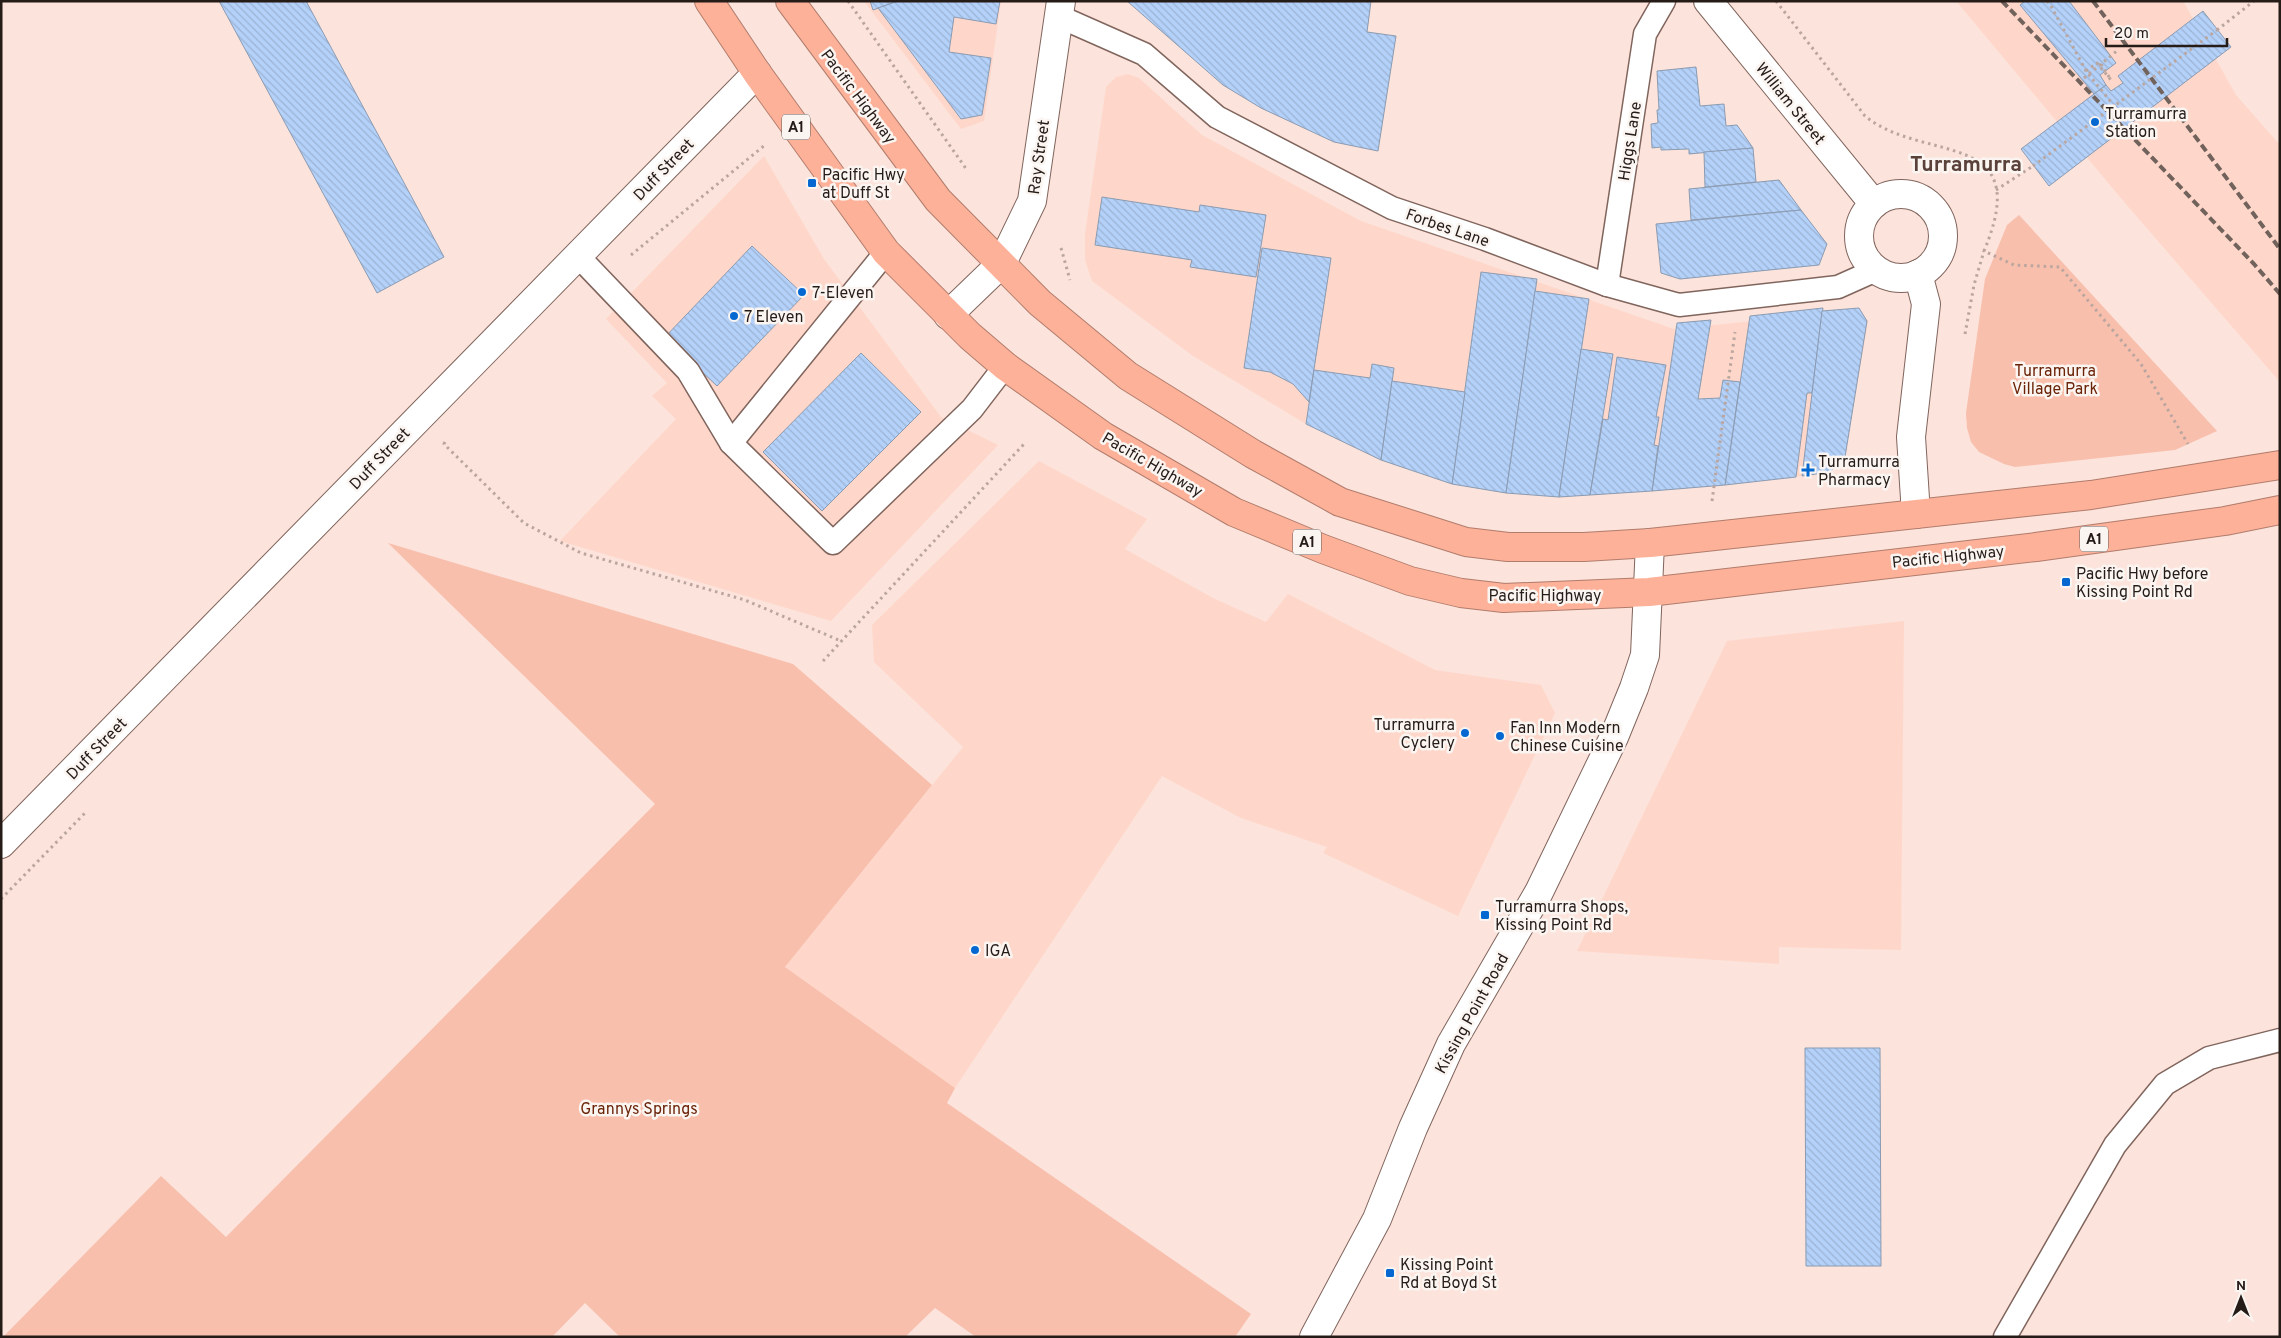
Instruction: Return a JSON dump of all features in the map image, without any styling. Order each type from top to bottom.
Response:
[{"type":"highway","name":"Pacific Highway","points":[[708,1],[757,73],[886,252],[948,315],[1006,366],[1103,436],[1234,512],[1323,549],[1410,581],[1462,593],[1504,598],[1649,592],[2036,547],[2225,521],[2280,510]]},
{"type":"highway","name":"Pacific Highway","points":[[790,1],[938,200],[1040,303],[1128,376],[1254,454],[1340,502],[1466,542],[1508,547],[1584,547],[1650,542],[2091,495],[2280,465]]},
{"type":"street","name":"William Street","points":[[1708,1],[1874,204]]},
{"type":"street","name":"Ray Street","points":[[948,315],[1002,263],[1032,201],[1060,9]]},
{"type":"street","name":"Duff Street","points":[[1,844],[757,73]]},
{"type":"street","points":[[1908,195],[1929,205],[1937,214],[1943,237],[1941,248],[1932,264],[1918,274],[1907,277],[1886,275],[1876,270],[1867,261],[1859,238],[1861,225],[1866,214],[1874,204],[1885,197],[1908,195]]},
{"type":"street","points":[[1916,514],[1911,437],[1926,304],[1918,274]]},
{"type":"street","name":"Kissing Point Road","points":[[1314,1337],[1377,1219],[1412,1128],[1451,1044],[1538,892],[1614,737],[1645,655],[1650,542]]},
{"type":"lane","name":"Higgs Lane","points":[[1607,285],[1645,34],[1664,1]]},
{"type":"lane","name":"Forbes Lane","points":[[1060,9],[1144,54],[1217,116],[1392,208],[1484,239],[1607,285],[1679,305],[1739,300],[1838,287],[1876,270]]},
{"type":"lane","points":[[731,443],[886,252]]},
{"type":"lane","points":[[578,256],[688,371],[731,443],[833,542],[972,409],[1006,366]]},
{"type":"lane","points":[[2005,1337],[2115,1145],[2165,1084],[2209,1058],[2280,1040]]},
{"type":"path","points":[[848,1],[967,170]]},
{"type":"path","points":[[1776,1],[1865,116],[1876,125],[1894,133],[1970,156],[1988,171],[1992,178],[1996,191],[1995,220],[1974,285],[1965,334]]},
{"type":"path","points":[[2047,1],[2086,72],[2115,107]]},
{"type":"path","points":[[1996,191],[2115,107],[2254,1]]},
{"type":"path","points":[[2084,78],[2118,50]]},
{"type":"path","points":[[2086,72],[2097,63],[2112,80],[2101,64]]},
{"type":"path","points":[[1061,248],[1072,288]]},
{"type":"path","points":[[1984,251],[2014,265],[2060,267],[2141,364],[2189,445]]},
{"type":"path","points":[[1712,502],[1739,300]]},
{"type":"path","points":[[444,444],[524,523],[581,553],[745,600],[841,641]]},
{"type":"path","points":[[823,661],[1024,444]]},
{"type":"shaded area","points":[[864,1],[1001,1],[984,121],[961,129]]},
{"type":"shaded area","points":[[1956,1],[2183,1],[2236,95],[2280,145],[2280,382],[2125,203]]},
{"type":"shaded area","points":[[1128,74],[1139,78],[1202,135],[1361,221],[1674,329],[1860,310],[1868,321],[1845,457],[1830,472],[1802,476],[1652,491],[1559,497],[1506,493],[1452,484],[1381,460],[1306,424],[1193,356],[1092,281],[1085,260],[1085,234],[1106,87],[1116,77]]},
{"type":"shaded area","points":[[764,156],[824,259],[941,417],[998,445],[831,621],[560,541],[676,419],[652,396],[667,383],[606,319]]},
{"type":"shaded area","points":[[1039,461],[1147,519],[1125,549],[1213,598],[1266,622],[1288,594],[1435,670],[1541,685],[1555,713],[1458,916],[1323,853],[1327,847],[1241,818],[1162,776],[955,1088],[785,967],[963,747],[874,662],[872,625]]},
{"type":"shaded area","points":[[1904,621],[1901,950],[1779,947],[1779,964],[1577,951],[1727,641]]},
{"type":"green space","name":"Turramurra Village Park","points":[[2019,215],[2217,431],[2175,450],[2015,467],[1979,452],[1971,442],[1967,428],[1966,413],[1985,279],[2007,225]]},
{"type":"green space","name":"Grannys Springs","points":[[388,543],[793,664],[932,785],[785,967],[955,1088],[947,1103],[1251,1314],[1235,1337],[976,1337],[935,1308],[905,1337],[620,1337],[585,1303],[552,1337],[3,1337],[161,1176],[226,1237],[655,804]]},
{"type":"building","points":[[219,1],[306,1],[444,257],[377,293]]},
{"type":"building","points":[[870,1],[898,1],[873,10]]},
{"type":"building","points":[[898,1],[1000,1],[996,24],[954,17],[949,52],[991,58],[982,115],[961,119],[878,8]]},
{"type":"building","points":[[1127,1],[1371,1],[1367,32],[1396,36],[1378,151],[1334,142],[1261,108],[1223,85]]},
{"type":"building","name":"Turramurra Station","points":[[2025,1],[2069,1],[2116,63],[2100,75],[2106,85],[2094,94],[2020,5]]},
{"type":"building","name":"Turramurra Station","points":[[2203,11],[2231,47],[2049,186],[2021,149],[2106,85],[2111,91],[2123,83],[2118,76]]},
{"type":"building","points":[[1696,67],[1700,106],[1724,104],[1726,126],[1737,125],[1753,148],[1689,154],[1689,149],[1661,150],[1661,147],[1652,148],[1651,124],[1658,123],[1657,110],[1659,110],[1657,71]]},
{"type":"building","points":[[1753,148],[1756,182],[1705,187],[1704,152]]},
{"type":"building","points":[[1779,180],[1801,210],[1691,220],[1689,189]]},
{"type":"building","points":[[1102,197],[1199,212],[1200,205],[1266,215],[1256,277],[1190,267],[1192,260],[1095,245]]},
{"type":"building","points":[[1801,210],[1827,244],[1819,265],[1680,279],[1661,273],[1656,224]]},
{"type":"building","name":"7 Eleven","points":[[752,246],[804,295],[717,386],[665,337]]},
{"type":"building","points":[[1262,248],[1331,258],[1309,402],[1293,384],[1270,372],[1244,368]]},
{"type":"building","points":[[1481,272],[1537,279],[1506,493],[1452,484]]},
{"type":"building","points":[[1535,291],[1589,299],[1559,497],[1506,493]]},
{"type":"building","points":[[1823,308],[1812,393],[1807,393],[1796,477],[1725,485],[1750,316]]},
{"type":"building","points":[[1859,308],[1867,321],[1845,457],[1830,472],[1802,476],[1822,311]]},
{"type":"building","points":[[1711,320],[1698,399],[1720,398],[1723,380],[1740,382],[1725,485],[1652,491],[1677,323]]},
{"type":"building","points":[[1581,349],[1613,354],[1590,495],[1559,497]]},
{"type":"building","points":[[861,353],[921,412],[822,511],[763,452]]},
{"type":"building","points":[[1617,357],[1666,365],[1656,417],[1659,417],[1654,445],[1658,446],[1652,491],[1590,495],[1603,419],[1608,420]]},
{"type":"building","points":[[1372,364],[1394,368],[1381,460],[1306,424],[1314,370],[1370,378]]},
{"type":"building","points":[[1392,381],[1465,392],[1452,484],[1381,460]]},
{"type":"building","points":[[1805,1048],[1880,1048],[1881,1266],[1806,1266]]},
{"type":"railway","points":[[2002,1],[2254,264],[2280,294]]},
{"type":"railway","points":[[2093,1],[2280,249]]},
{"type":"place","name":"Turramurra Station","points":[[2095,122]]},
{"type":"place","name":"Pacific Hwy at Duff St","points":[[812,183]]},
{"type":"place","name":"7-Eleven","points":[[802,292]]},
{"type":"place","name":"7 Eleven","points":[[734,316]]},
{"type":"place","name":"Turramurra Pharmacy","points":[[1808,470]]},
{"type":"place","name":"Pacific Hwy before Kissing Point Rd","points":[[2066,582]]},
{"type":"place","name":"Turramurra Cyclery","points":[[1465,733]]},
{"type":"place","name":"Fan Inn Modern Chinese Cuisine","points":[[1500,736]]},
{"type":"place","name":"Turramurra Shops, Kissing Point Rd","points":[[1485,915]]},
{"type":"place","name":"IGA","points":[[975,950]]},
{"type":"place","name":"Kissing Point Rd at Boyd St","points":[[1390,1273]]},
{"type":"district","name":"Turramurra","points":[[1966,164]]}]
